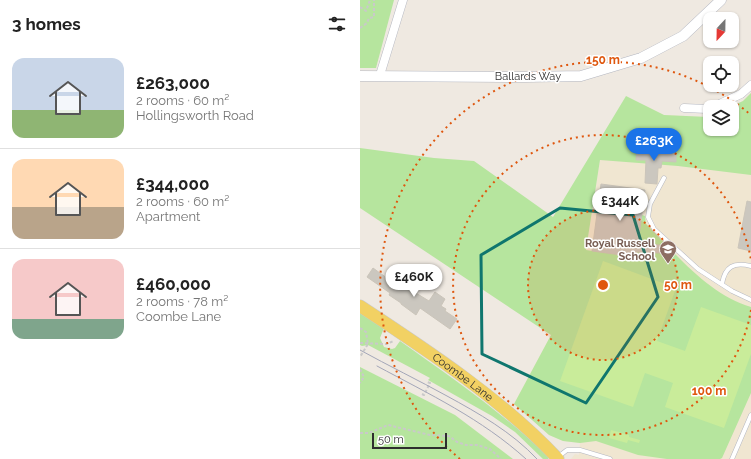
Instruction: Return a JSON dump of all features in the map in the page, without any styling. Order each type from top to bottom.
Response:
[{"type":"main road","name":"Coombe Lane","points":[[360,306],[498,404],[557,458]]},
{"type":"street","points":[[380,75],[403,0]]},
{"type":"street","name":"Ballards Way","points":[[360,76],[581,76],[641,58],[676,40],[683,36],[721,0]]},
{"type":"street","points":[[728,100],[741,94],[751,85]]},
{"type":"street","points":[[684,108],[703,110]]},
{"type":"lane","points":[[664,178],[650,204],[648,217],[654,229],[698,269],[751,300]]},
{"type":"lane","points":[[722,284],[724,276],[731,267],[736,264],[751,266]]},
{"type":"lane","points":[[732,459],[751,415]]},
{"type":"lane","points":[[557,458],[567,450],[580,450],[610,459]]},
{"type":"path","points":[[360,7],[366,11],[370,0]]},
{"type":"path","points":[[360,28],[369,18],[374,17],[374,0]]},
{"type":"path","points":[[360,328],[366,332],[368,344],[360,356]]},
{"type":"path","points":[[360,343],[386,344],[393,341]]},
{"type":"path","points":[[360,369],[364,377],[360,383]]},
{"type":"path","points":[[422,394],[424,395],[430,383],[428,382]]},
{"type":"path","points":[[360,433],[369,433],[388,425],[430,435],[450,436],[456,442],[466,445],[477,445],[490,449],[501,459]]},
{"type":"highlighted area","points":[[560,208],[633,215],[658,297],[586,403],[482,354],[481,255]]},
{"type":"shaded area","name":"Royal Russell School","points":[[751,93],[751,459],[571,459],[575,454],[579,455],[580,443],[563,441],[549,435],[514,404],[582,277],[600,160],[644,105],[664,115],[703,117],[703,136],[739,136],[739,103]]},
{"type":"green space","points":[[360,0],[394,0],[376,68],[360,68]]},
{"type":"green space","name":"Royal Russell School","points":[[751,93],[751,175],[678,166],[600,160],[586,250],[636,257],[642,215],[645,216],[646,224],[697,275],[723,294],[737,302],[751,307],[751,393],[722,458],[720,459],[667,459],[638,455],[596,441],[580,443],[563,441],[549,435],[514,404],[551,335],[360,208],[360,148],[434,158],[474,161],[553,217],[626,96],[664,115],[703,117],[703,136],[739,136],[739,103]]},
{"type":"green space","points":[[603,261],[676,288],[657,341],[685,351],[701,307],[751,325],[751,354],[724,428],[665,407],[673,383],[645,373],[633,407],[560,381]]},
{"type":"green space","points":[[360,311],[384,328],[380,338],[384,347],[392,349],[395,348],[400,341],[495,410],[549,457],[548,459],[543,459],[515,432],[492,416],[428,380],[430,378],[368,345],[360,345]]},
{"type":"green space","points":[[360,367],[455,415],[513,459],[360,459]]},
{"type":"green space","points":[[611,430],[640,440],[639,443],[628,440],[627,443],[609,438]]},
{"type":"building","points":[[637,148],[672,151],[672,153],[676,153],[676,162],[662,161],[661,168],[658,168],[657,184],[645,183],[646,160],[636,160]]},
{"type":"building","points":[[601,184],[645,190],[638,244],[660,245],[660,253],[636,252],[636,257],[592,251]]},
{"type":"building","points":[[747,201],[751,202],[751,251],[738,248]]},
{"type":"building","points":[[373,268],[391,281],[395,275],[408,284],[406,287],[429,301],[435,292],[445,299],[441,306],[446,309],[445,311],[457,319],[450,329],[420,308],[416,315],[389,295],[390,293],[367,277]]},
{"type":"tram line","points":[[360,350],[483,416],[517,440],[537,459]]},
{"type":"tram line","points":[[377,366],[473,419],[526,459]]},
{"type":"place","name":"Royal Russell School","points":[[668,264]]}]
